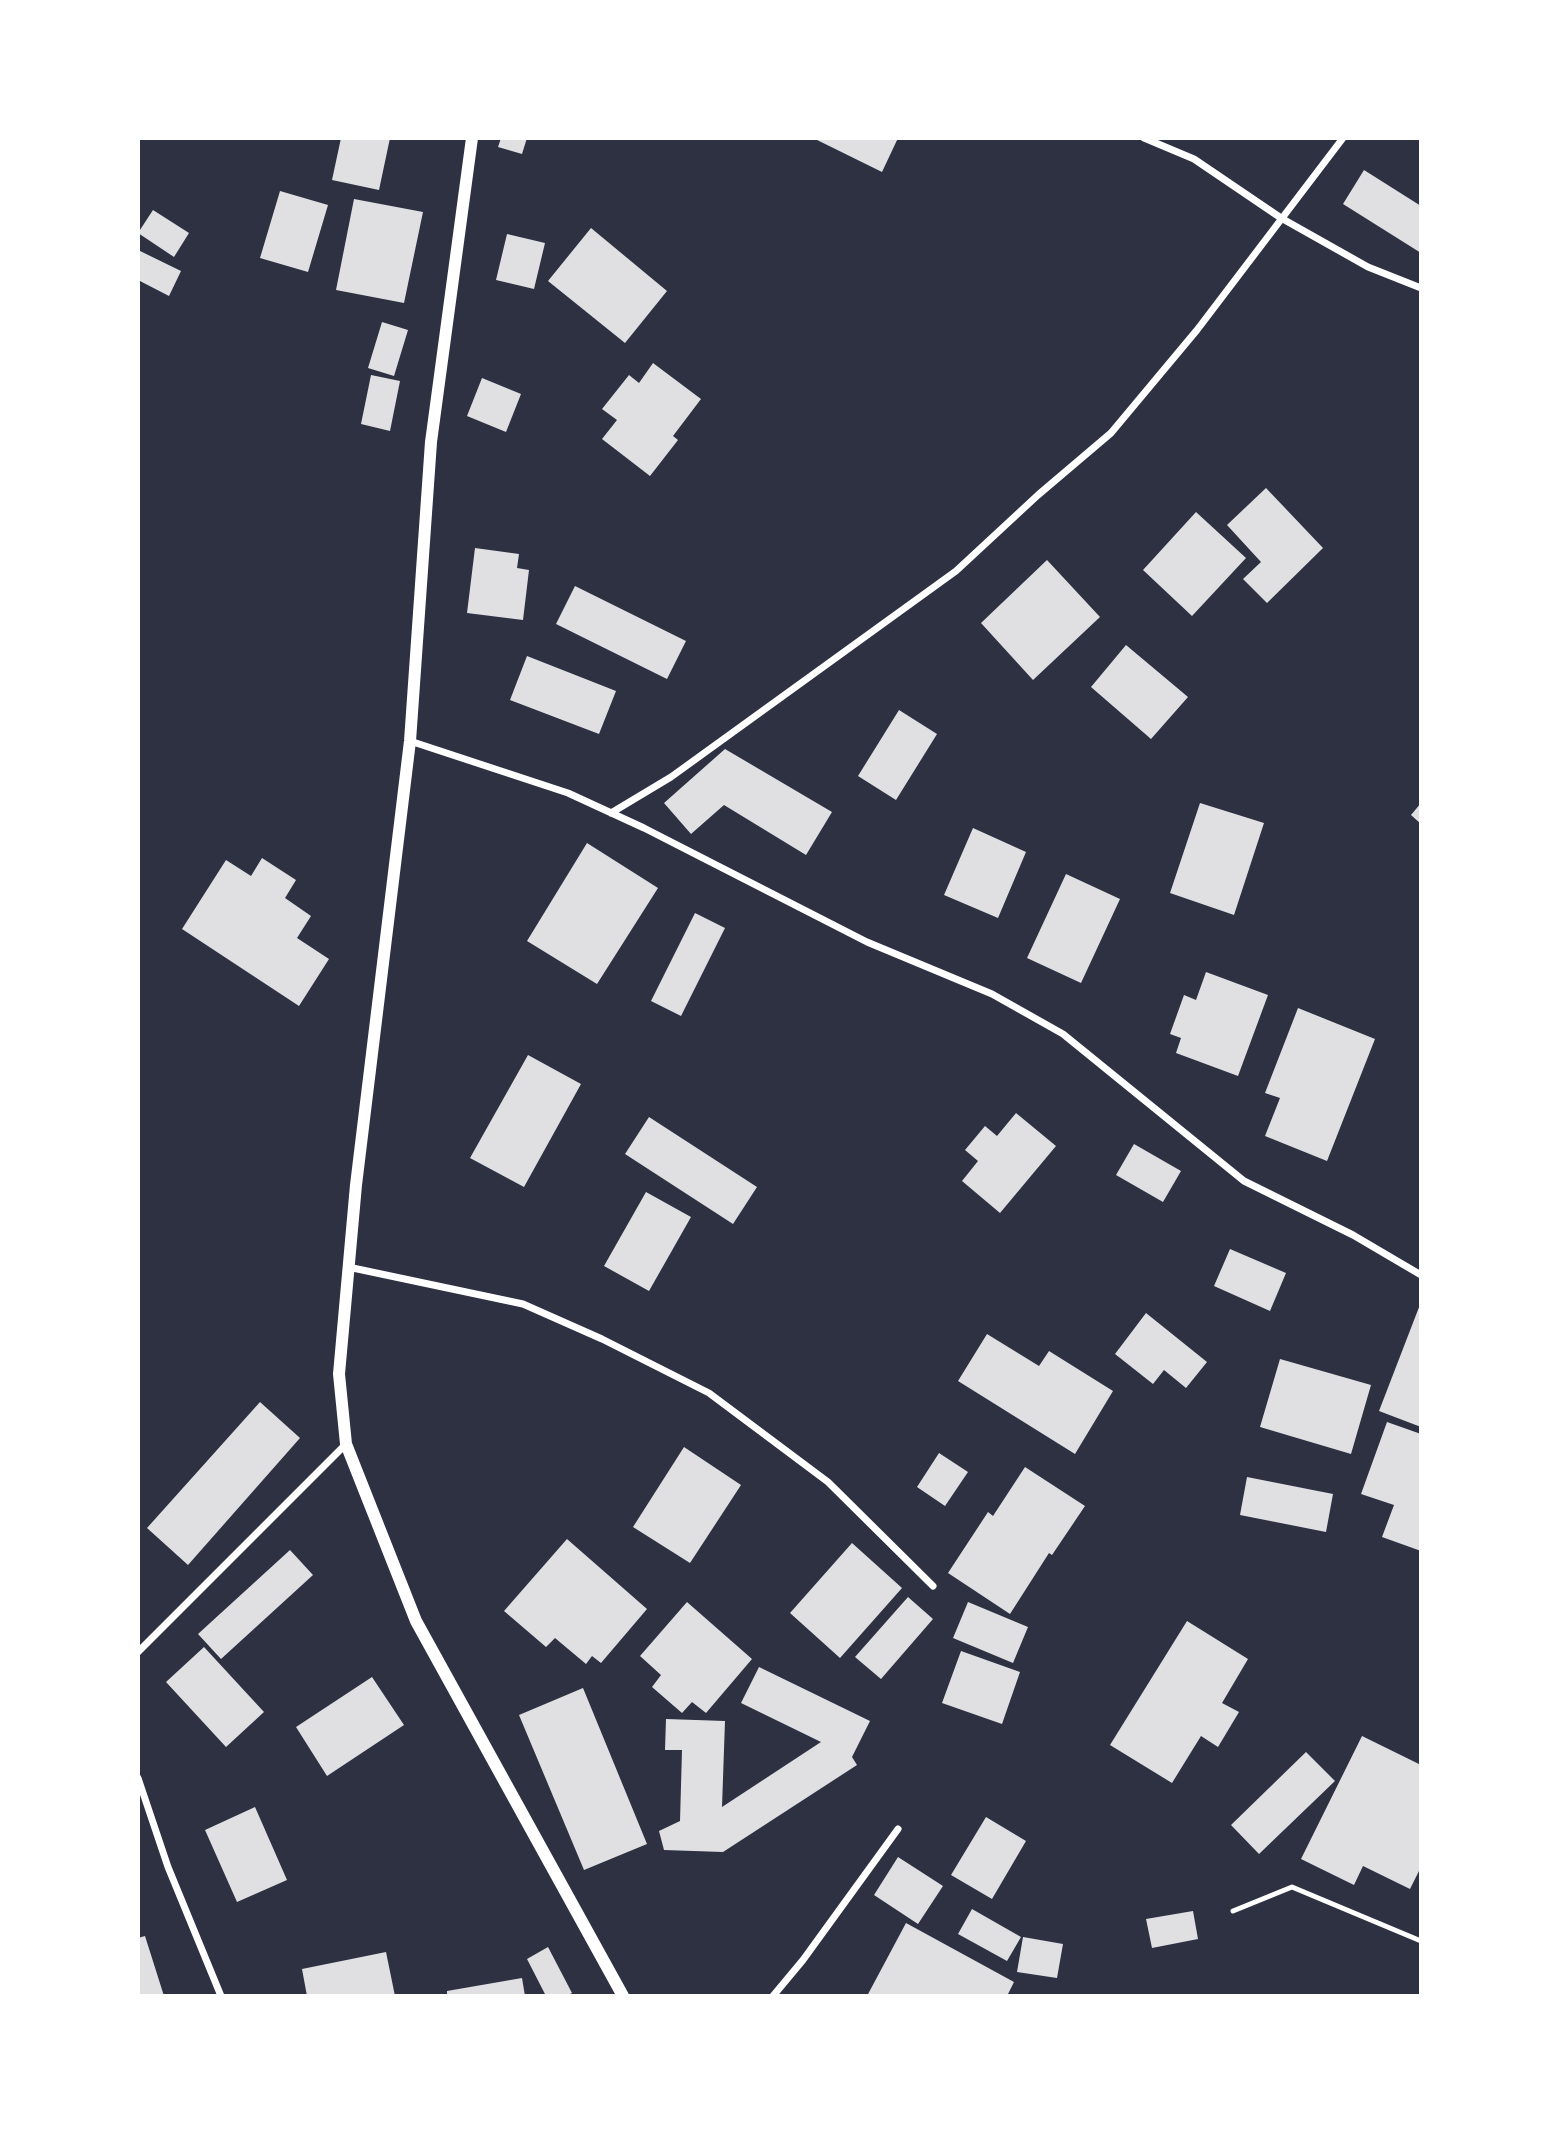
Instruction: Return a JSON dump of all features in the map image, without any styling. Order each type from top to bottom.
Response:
[{"type":"street","points":[[471,138],[431,442],[410,741],[375,1023],[339,1374],[346,1444],[416,1621],[623,1996]]},
{"type":"street","points":[[1144,138],[1194,159],[1281,218],[1368,267],[1421,288]]},
{"type":"street","points":[[611,813],[671,777],[956,571],[1038,495],[1111,433],[1197,330],[1343,138]]},
{"type":"street","points":[[410,741],[568,793],[867,942],[992,995],[1063,1034],[1244,1181],[1353,1236],[1421,1275]]},
{"type":"street","points":[[348,1267],[523,1304],[602,1339],[709,1393],[828,1482],[933,1586]]},
{"type":"street","points":[[138,1652],[346,1444]]},
{"type":"street","points":[[138,1778],[168,1867],[221,1996]]},
{"type":"street","points":[[773,1996],[803,1960],[898,1829]]},
{"type":"lane","points":[[1233,1911],[1292,1887],[1421,1941]]},
{"type":"building","points":[[341,138],[390,138],[379,190],[332,180]]},
{"type":"building","points":[[501,138],[527,138],[522,154],[498,147]]},
{"type":"building","points":[[813,138],[898,138],[882,172]]},
{"type":"building","points":[[1364,170],[1421,206],[1421,253],[1343,204]]},
{"type":"building","points":[[280,191],[328,205],[308,272],[260,258]]},
{"type":"building","points":[[354,199],[423,212],[404,303],[336,290]]},
{"type":"building","points":[[153,210],[189,233],[174,257],[138,233]]},
{"type":"building","points":[[591,228],[667,291],[625,343],[548,281]]},
{"type":"building","points":[[507,234],[545,243],[534,289],[496,280]]},
{"type":"building","points":[[138,250],[181,271],[169,296],[138,280]]},
{"type":"building","points":[[382,322],[408,330],[394,376],[368,368]]},
{"type":"building","points":[[653,363],[701,399],[673,436],[678,440],[650,476],[602,439],[617,420],[602,409],[629,375],[639,383]]},
{"type":"building","points":[[371,375],[400,381],[390,431],[361,424]]},
{"type":"building","points":[[482,378],[521,394],[506,432],[467,416]]},
{"type":"building","points":[[1266,488],[1323,548],[1267,603],[1243,579],[1261,562],[1227,525]]},
{"type":"building","points":[[1196,512],[1246,558],[1192,616],[1143,570]]},
{"type":"building","points":[[475,548],[519,554],[517,568],[529,570],[523,620],[467,613]]},
{"type":"building","points":[[1047,560],[1100,617],[1033,680],[981,623]]},
{"type":"building","points":[[575,586],[686,641],[667,679],[556,624]]},
{"type":"building","points":[[1126,645],[1188,697],[1151,739],[1091,687]]},
{"type":"building","points":[[527,656],[616,691],[599,734],[510,700]]},
{"type":"building","points":[[899,710],[937,734],[896,800],[858,776]]},
{"type":"building","points":[[725,749],[832,812],[806,855],[724,805],[691,834],[664,803]]},
{"type":"building","points":[[1200,803],[1264,823],[1234,915],[1170,893]]},
{"type":"building","points":[[1421,803],[1421,824],[1411,815]]},
{"type":"building","points":[[973,828],[1026,852],[998,918],[944,895]]},
{"type":"building","points":[[587,843],[658,888],[597,984],[527,941]]},
{"type":"building","points":[[262,858],[296,880],[285,898],[311,916],[297,938],[329,959],[299,1006],[182,929],[226,860],[251,876]]},
{"type":"building","points":[[1066,874],[1120,899],[1081,983],[1027,958]]},
{"type":"building","points":[[695,913],[725,928],[681,1016],[651,1001]]},
{"type":"building","points":[[1206,972],[1268,995],[1238,1076],[1176,1053],[1181,1038],[1170,1034],[1184,995],[1196,1000]]},
{"type":"building","points":[[1298,1008],[1375,1039],[1327,1161],[1265,1136],[1280,1098],[1265,1093]]},
{"type":"building","points":[[528,1055],[581,1084],[524,1187],[470,1158]]},
{"type":"building","points":[[1016,1113],[1056,1146],[1000,1213],[962,1181],[978,1161],[965,1150],[985,1126],[997,1136]]},
{"type":"building","points":[[649,1117],[757,1187],[733,1224],[625,1154]]},
{"type":"building","points":[[1134,1144],[1181,1171],[1163,1202],[1116,1175]]},
{"type":"building","points":[[646,1192],[691,1217],[649,1291],[604,1266]]},
{"type":"building","points":[[1230,1249],[1286,1273],[1270,1311],[1214,1286]]},
{"type":"building","points":[[1421,1302],[1421,1427],[1379,1411]]},
{"type":"building","points":[[1146,1313],[1207,1362],[1186,1388],[1164,1370],[1153,1384],[1115,1354]]},
{"type":"building","points":[[987,1334],[1039,1366],[1049,1351],[1113,1391],[1075,1454],[958,1381]]},
{"type":"building","points":[[1280,1359],[1371,1385],[1351,1454],[1260,1427]]},
{"type":"building","points":[[260,1402],[300,1438],[188,1565],[147,1528]]},
{"type":"building","points":[[1387,1422],[1421,1434],[1421,1551],[1382,1537],[1394,1505],[1361,1494]]},
{"type":"building","points":[[684,1447],[741,1485],[690,1563],[633,1527]]},
{"type":"building","points":[[939,1453],[968,1472],[945,1506],[917,1487]]},
{"type":"building","points":[[1025,1467],[1085,1506],[1052,1555],[1049,1553],[1010,1614],[948,1573],[988,1512],[993,1516]]},
{"type":"building","points":[[1247,1477],[1333,1494],[1326,1532],[1240,1515]]},
{"type":"building","points":[[567,1539],[647,1609],[601,1663],[592,1656],[586,1664],[555,1638],[546,1647],[504,1611]]},
{"type":"building","points":[[852,1543],[902,1588],[840,1658],[790,1613]]},
{"type":"building","points":[[290,1550],[313,1575],[221,1659],[198,1634]]},
{"type":"building","points":[[908,1597],[933,1619],[881,1679],[855,1657]]},
{"type":"building","points":[[687,1602],[752,1659],[706,1713],[692,1702],[682,1713],[652,1687],[661,1675],[640,1656]]},
{"type":"building","points":[[968,1602],[1028,1627],[1013,1663],[953,1638]]},
{"type":"building","points":[[1187,1621],[1248,1659],[1222,1703],[1239,1712],[1218,1747],[1201,1736],[1172,1783],[1110,1745]]},
{"type":"building","points":[[204,1647],[264,1712],[226,1747],[166,1682]]},
{"type":"building","points":[[961,1651],[1020,1672],[1002,1724],[942,1703]]},
{"type":"building","points":[[759,1667],[870,1721],[852,1757],[857,1765],[723,1852],[664,1850],[659,1831],[680,1821],[682,1750],[665,1750],[666,1719],[725,1721],[722,1807],[821,1742],[741,1703]]},
{"type":"building","points":[[372,1677],[404,1725],[327,1776],[296,1727]]},
{"type":"building","points":[[583,1688],[647,1844],[584,1870],[519,1715]]},
{"type":"building","points":[[1362,1736],[1421,1765],[1421,1867],[1410,1889],[1363,1866],[1354,1885],[1301,1859]]},
{"type":"building","points":[[1306,1752],[1335,1781],[1259,1854],[1231,1825]]},
{"type":"building","points":[[255,1807],[287,1880],[237,1902],[205,1830]]},
{"type":"building","points":[[986,1817],[1026,1841],[992,1899],[951,1875]]},
{"type":"building","points":[[898,1857],[943,1886],[918,1924],[874,1895]]},
{"type":"building","points":[[972,1909],[1021,1937],[1007,1961],[958,1934]]},
{"type":"building","points":[[1193,1911],[1198,1939],[1152,1948],[1146,1919]]},
{"type":"building","points":[[906,1923],[1014,1982],[1007,1996],[867,1996]]},
{"type":"building","points":[[145,1936],[164,1996],[138,1996],[138,1938]]},
{"type":"building","points":[[1023,1937],[1063,1944],[1057,1978],[1017,1972]]},
{"type":"building","points":[[548,1947],[572,1993],[566,1996],[546,1996],[527,1959]]},
{"type":"building","points":[[386,1952],[395,1996],[307,1996],[302,1969]]},
{"type":"building","points":[[522,1978],[525,1996],[447,1996],[447,1991]]}]
